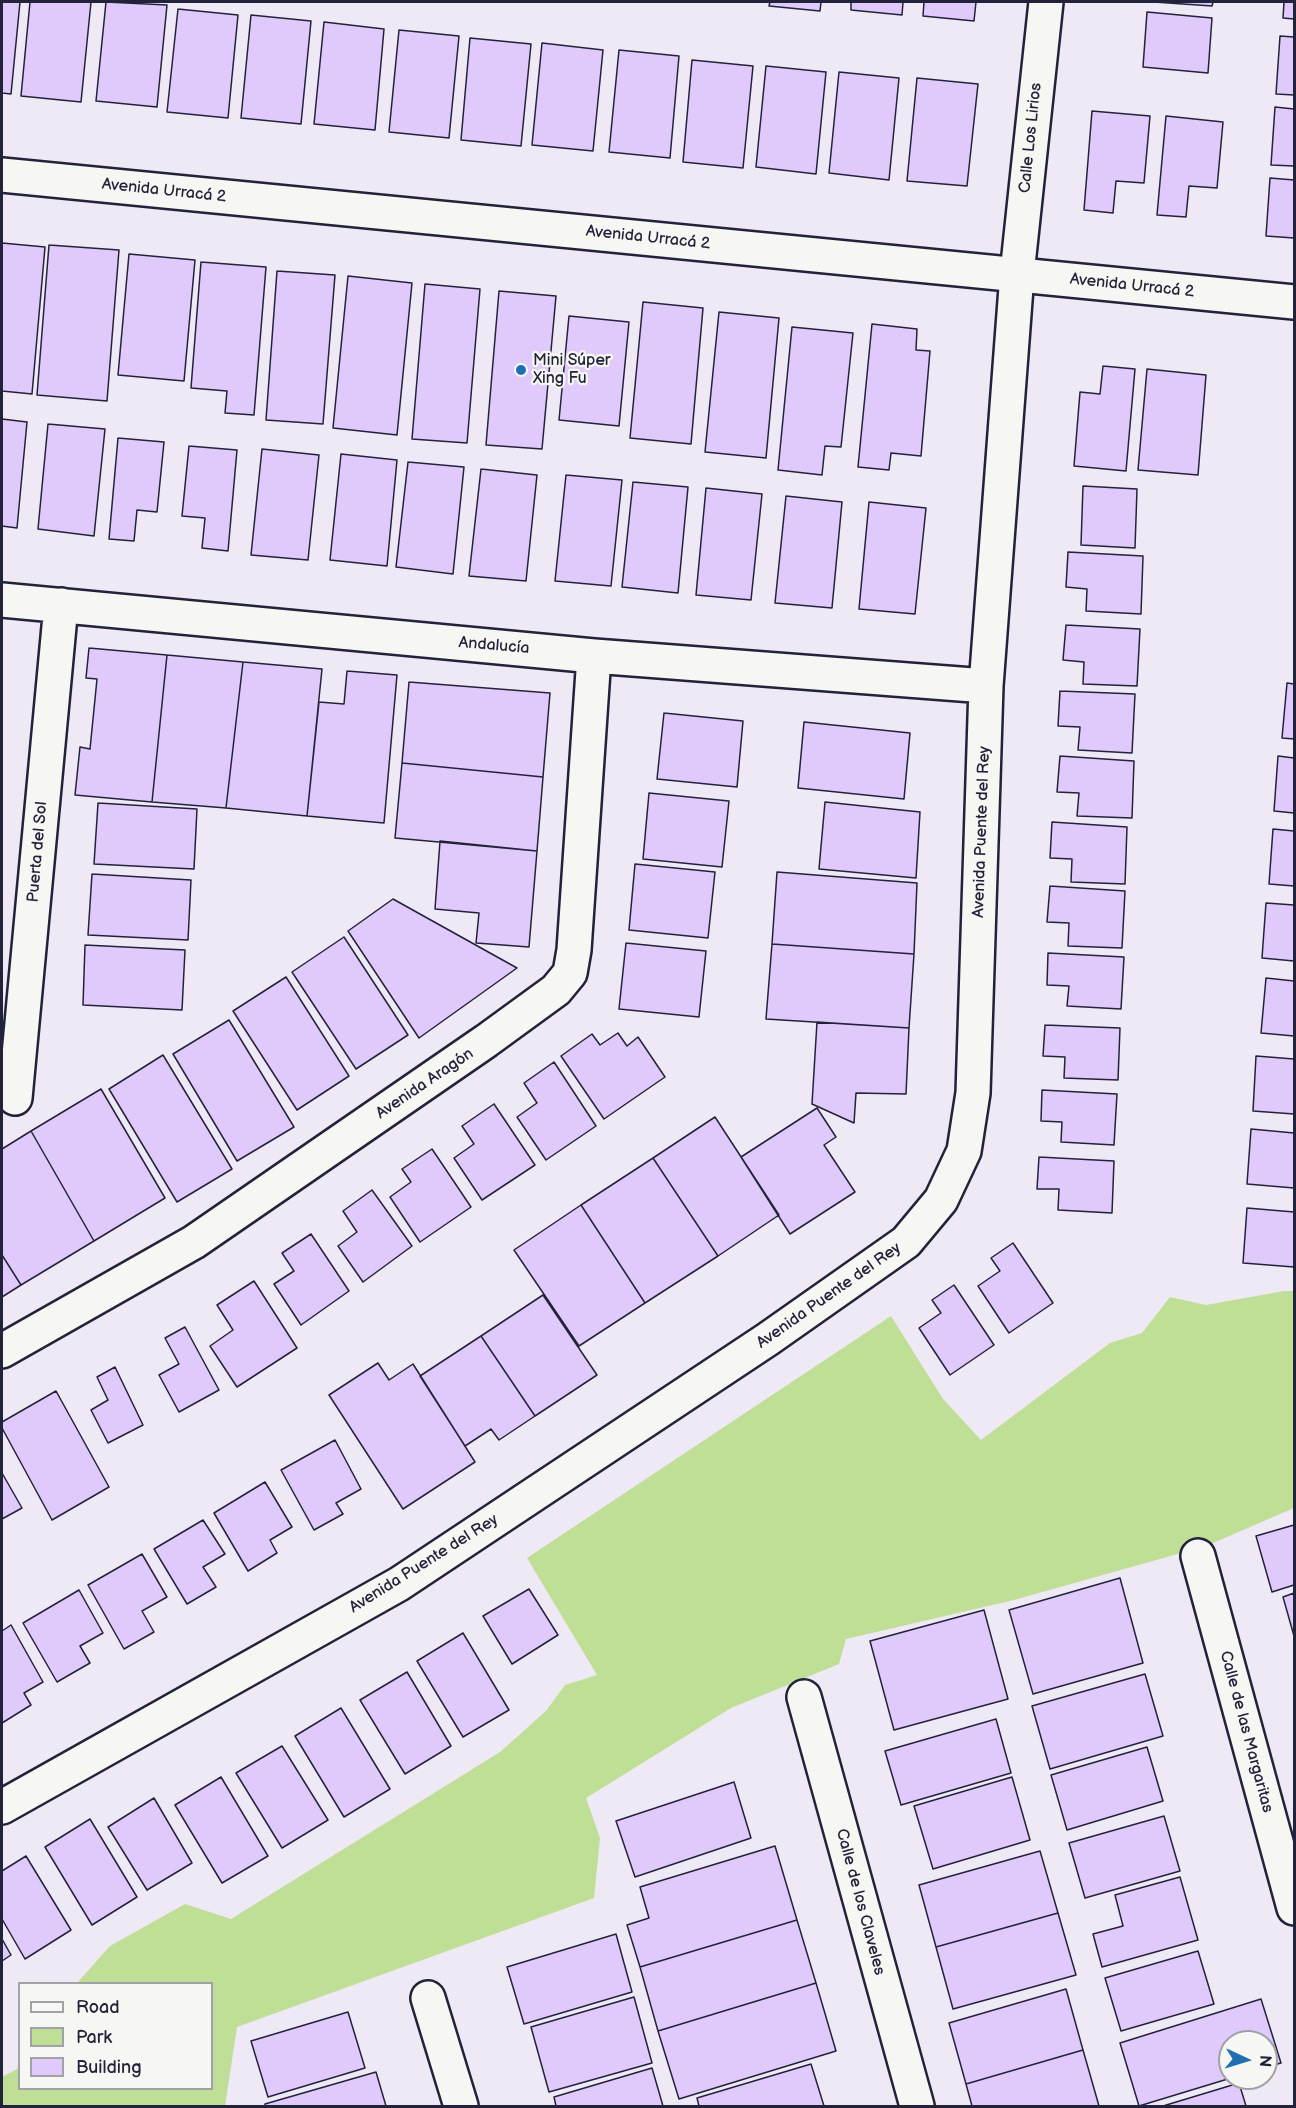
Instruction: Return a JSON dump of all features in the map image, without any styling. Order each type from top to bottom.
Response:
[{"type":"street","name":"Calle Los Lirios","points":[[1017,274],[1046,2]]},
{"type":"street","name":"Avenida Urracá 2","points":[[2,175],[1294,302]]},
{"type":"street","name":"Avenida Puente del Rey","points":[[2,1807],[399,1584],[768,1339],[906,1242],[941,1200],[964,1151],[973,1093],[986,686],[1017,274]]},
{"type":"street","name":"Andalucía","points":[[2,600],[594,656],[986,686]]},
{"type":"street","name":"Puerta del Sol","points":[[15,1098],[61,605]]},
{"type":"street","name":"Avenida Aragón","points":[[2,1352],[194,1242],[486,1041],[556,990],[570,973],[574,950],[594,656]]},
{"type":"street","name":"Calle de las Margaritas","points":[[1198,1556],[1294,1908]]},
{"type":"street","name":"Calle de los Claveles","points":[[804,1697],[917,2106]]},
{"type":"street","points":[[428,1998],[461,2106]]},
{"type":"green space","points":[[1294,1291],[1294,1508],[1206,1546],[1014,1600],[846,1639],[839,1664],[731,1708],[586,1798],[600,1838],[594,1898],[237,2027],[225,2106],[2,2106],[2,2077],[18,2069],[18,2090],[213,2090],[213,1982],[78,1982],[110,1946],[185,1904],[231,1919],[500,1752],[546,1711],[565,1685],[597,1675],[527,1558],[891,1316],[943,1399],[981,1440],[1110,1343],[1142,1333],[1170,1297],[1206,1305]]},
{"type":"building","points":[[2,2],[20,2],[11,94],[2,93]]},
{"type":"building","points":[[30,2],[91,2],[81,102],[21,96]]},
{"type":"building","points":[[106,2],[167,5],[157,107],[96,101]]},
{"type":"building","points":[[770,2],[821,2],[820,11],[769,6]]},
{"type":"building","points":[[851,2],[903,2],[902,15],[851,10]]},
{"type":"building","points":[[924,2],[976,2],[974,21],[923,16]]},
{"type":"building","points":[[1154,2],[1213,2],[1212,6]]},
{"type":"building","points":[[1284,2],[1294,2],[1294,19],[1283,18]]},
{"type":"building","points":[[178,9],[238,15],[228,118],[167,112]]},
{"type":"building","points":[[1147,12],[1212,18],[1208,73],[1143,67]]},
{"type":"building","points":[[251,15],[311,21],[301,124],[241,118]]},
{"type":"building","points":[[324,22],[384,29],[375,130],[314,124]]},
{"type":"building","points":[[399,30],[459,36],[449,138],[389,132]]},
{"type":"building","points":[[1280,36],[1294,37],[1294,95],[1276,94]]},
{"type":"building","points":[[470,38],[531,44],[521,146],[461,140]]},
{"type":"building","points":[[542,43],[603,50],[593,151],[532,145]]},
{"type":"building","points":[[619,50],[679,56],[670,158],[609,152]]},
{"type":"building","points":[[692,60],[753,66],[743,168],[683,162]]},
{"type":"building","points":[[766,66],[826,72],[816,174],[756,167]]},
{"type":"building","points":[[839,72],[899,78],[889,180],[829,173]]},
{"type":"building","points":[[917,78],[978,84],[967,186],[907,181]]},
{"type":"building","points":[[1275,107],[1294,109],[1294,166],[1271,165]]},
{"type":"building","points":[[1092,111],[1150,116],[1144,183],[1116,181],[1113,213],[1084,210]]},
{"type":"building","points":[[1166,116],[1223,122],[1217,188],[1189,186],[1186,217],[1157,215]]},
{"type":"building","points":[[1270,178],[1294,180],[1294,238],[1266,236]]},
{"type":"building","points":[[2,243],[45,247],[32,394],[2,391]]},
{"type":"building","points":[[49,245],[119,250],[107,401],[37,395]]},
{"type":"building","points":[[129,254],[195,260],[184,381],[118,375]]},
{"type":"building","points":[[201,262],[266,267],[254,415],[225,413],[227,391],[191,388]]},
{"type":"building","points":[[277,271],[335,275],[323,424],[266,420]]},
{"type":"building","points":[[348,276],[412,283],[397,435],[333,428]]},
{"type":"building","points":[[425,284],[480,289],[467,443],[412,439]]},
{"type":"building","name":"Mini Súper Xing Fu","points":[[499,291],[556,296],[542,449],[486,445]]},
{"type":"building","points":[[643,302],[703,308],[691,444],[630,438]]},
{"type":"building","points":[[719,312],[779,318],[766,458],[705,452]]},
{"type":"building","points":[[569,316],[629,322],[619,426],[559,420]]},
{"type":"building","points":[[872,324],[917,329],[916,350],[930,351],[921,456],[891,453],[889,470],[858,467]]},
{"type":"building","points":[[792,327],[853,333],[841,447],[825,446],[822,475],[778,470]]},
{"type":"building","points":[[1103,366],[1135,369],[1126,471],[1074,466],[1080,392],[1100,394]]},
{"type":"building","points":[[1147,369],[1206,375],[1198,475],[1138,470]]},
{"type":"building","points":[[2,419],[27,422],[17,528],[2,526]]},
{"type":"building","points":[[48,424],[105,429],[94,536],[38,529]]},
{"type":"building","points":[[118,438],[164,442],[157,512],[137,510],[134,541],[109,539]]},
{"type":"building","points":[[189,446],[237,450],[228,551],[202,548],[205,518],[182,516]]},
{"type":"building","points":[[262,449],[319,455],[308,560],[251,555]]},
{"type":"building","points":[[341,454],[397,460],[387,566],[330,560]]},
{"type":"building","points":[[408,462],[464,467],[453,574],[396,567]]},
{"type":"building","points":[[481,469],[537,475],[526,581],[469,576]]},
{"type":"building","points":[[566,475],[622,480],[611,586],[555,581]]},
{"type":"building","points":[[633,482],[688,487],[678,593],[622,587]]},
{"type":"building","points":[[1083,486],[1137,489],[1135,548],[1081,545]]},
{"type":"building","points":[[706,488],[762,494],[751,600],[696,595]]},
{"type":"building","points":[[786,496],[842,502],[832,608],[775,603]]},
{"type":"building","points":[[869,502],[926,508],[915,614],[859,609]]},
{"type":"building","points":[[1068,552],[1143,556],[1141,614],[1086,611],[1087,589],[1066,587]]},
{"type":"building","points":[[1066,625],[1140,629],[1137,686],[1083,684],[1084,662],[1063,660]]},
{"type":"building","points":[[89,648],[167,655],[152,802],[75,795],[80,747],[90,749],[97,679],[86,678]]},
{"type":"building","points":[[167,655],[243,662],[226,808],[152,802]]},
{"type":"building","points":[[243,662],[322,669],[307,816],[226,808]]},
{"type":"building","points":[[347,671],[397,675],[384,823],[307,816],[319,702],[344,704]]},
{"type":"building","points":[[409,682],[550,693],[543,777],[402,763]]},
{"type":"building","points":[[1287,683],[1294,684],[1294,739],[1282,738]]},
{"type":"building","points":[[1060,691],[1135,694],[1132,753],[1078,750],[1080,727],[1058,726]]},
{"type":"building","points":[[664,713],[743,721],[737,787],[657,779]]},
{"type":"building","points":[[804,722],[910,733],[904,799],[798,788]]},
{"type":"building","points":[[1060,756],[1134,761],[1132,818],[1077,816],[1079,793],[1057,792]]},
{"type":"building","points":[[1278,756],[1294,758],[1294,813],[1274,811]]},
{"type":"building","points":[[402,763],[543,777],[537,851],[395,838]]},
{"type":"building","points":[[649,793],[729,801],[722,867],[643,859]]},
{"type":"building","points":[[825,802],[920,812],[916,878],[819,869]]},
{"type":"building","points":[[98,803],[197,809],[194,869],[94,864]]},
{"type":"building","points":[[1052,822],[1127,827],[1125,884],[1071,882],[1072,859],[1050,858]]},
{"type":"building","points":[[1273,829],[1294,831],[1294,886],[1269,884]]},
{"type":"building","points":[[440,841],[537,851],[529,947],[476,943],[479,913],[435,909]]},
{"type":"building","points":[[635,864],[715,872],[708,938],[629,930]]},
{"type":"building","points":[[777,872],[917,883],[914,954],[772,944]]},
{"type":"building","points":[[92,874],[191,880],[188,940],[88,935]]},
{"type":"building","points":[[1050,886],[1125,891],[1122,948],[1068,946],[1069,923],[1047,922]]},
{"type":"building","points":[[393,899],[517,968],[419,1038],[348,931]]},
{"type":"building","points":[[1266,903],[1294,905],[1294,961],[1262,958]]},
{"type":"building","points":[[344,937],[408,1035],[356,1069],[292,972]]},
{"type":"building","points":[[626,943],[706,951],[699,1017],[619,1009]]},
{"type":"building","points":[[772,944],[914,954],[909,1028],[766,1019]]},
{"type":"building","points":[[85,945],[185,950],[182,1010],[83,1005]]},
{"type":"building","points":[[1048,953],[1124,957],[1121,1009],[1067,1006],[1069,986],[1047,985]]},
{"type":"building","points":[[286,977],[349,1076],[297,1110],[233,1011]]},
{"type":"building","points":[[1266,978],[1294,981],[1294,1036],[1261,1033]]},
{"type":"building","points":[[229,1020],[294,1127],[237,1161],[173,1054]]},
{"type":"building","points":[[817,1022],[909,1028],[906,1094],[856,1093],[854,1123],[812,1104]]},
{"type":"building","points":[[1045,1025],[1120,1028],[1118,1080],[1064,1078],[1065,1057],[1043,1056]]},
{"type":"building","points":[[618,1033],[627,1046],[638,1037],[665,1077],[604,1119],[561,1056],[592,1034],[600,1045]]},
{"type":"building","points":[[163,1055],[232,1169],[177,1202],[109,1089]]},
{"type":"building","points":[[1256,1056],[1294,1059],[1294,1114],[1253,1111]]},
{"type":"building","points":[[554,1062],[596,1126],[546,1160],[517,1117],[537,1103],[524,1083]]},
{"type":"building","points":[[101,1089],[165,1198],[94,1241],[31,1131]]},
{"type":"building","points":[[1042,1090],[1117,1094],[1114,1145],[1061,1142],[1062,1122],[1041,1121]]},
{"type":"building","points":[[494,1104],[535,1165],[482,1200],[454,1158],[474,1144],[462,1126]]},
{"type":"building","points":[[817,1108],[836,1137],[824,1145],[855,1192],[790,1234],[741,1157]]},
{"type":"building","points":[[715,1117],[779,1215],[718,1256],[653,1158]]},
{"type":"building","points":[[1251,1129],[1294,1133],[1294,1188],[1247,1184]]},
{"type":"building","points":[[31,1131],[94,1241],[21,1285],[2,1255],[2,1149]]},
{"type":"building","points":[[432,1149],[471,1207],[420,1242],[390,1197],[411,1182],[402,1169]]},
{"type":"building","points":[[1039,1157],[1114,1161],[1112,1213],[1058,1210],[1059,1189],[1037,1189]]},
{"type":"building","points":[[653,1158],[718,1256],[645,1303],[581,1205]]},
{"type":"building","points":[[372,1190],[412,1246],[363,1282],[338,1246],[357,1232],[343,1211]]},
{"type":"building","points":[[581,1205],[645,1303],[579,1346],[514,1250]]},
{"type":"building","points":[[1247,1208],[1294,1212],[1294,1267],[1243,1263]]},
{"type":"building","points":[[311,1234],[349,1291],[301,1325],[274,1284],[294,1271],[282,1253]]},
{"type":"building","points":[[1013,1243],[1053,1303],[1009,1333],[978,1286],[1000,1271],[991,1258]]},
{"type":"building","points":[[2,1255],[21,1285],[2,1297]]},
{"type":"building","points":[[254,1281],[297,1348],[237,1387],[210,1346],[233,1330],[217,1305]]},
{"type":"building","points":[[954,1285],[994,1345],[950,1375],[919,1328],[941,1313],[932,1300]]},
{"type":"building","points":[[543,1295],[597,1375],[535,1416],[481,1336]]},
{"type":"building","points":[[185,1327],[219,1390],[179,1412],[159,1375],[179,1364],[165,1338]]},
{"type":"building","points":[[481,1336],[535,1416],[499,1440],[491,1429],[465,1446],[420,1376]]},
{"type":"building","points":[[378,1363],[389,1380],[413,1364],[475,1462],[403,1509],[329,1395]]},
{"type":"building","points":[[115,1367],[143,1425],[108,1443],[91,1410],[108,1400],[97,1377]]},
{"type":"building","points":[[56,1391],[109,1487],[52,1520],[2,1428],[2,1422]]},
{"type":"building","points":[[335,1440],[361,1489],[336,1503],[343,1514],[314,1530],[281,1470]]},
{"type":"building","points":[[2,1473],[22,1508],[2,1519]]},
{"type":"building","points":[[265,1482],[292,1527],[270,1540],[277,1553],[248,1571],[214,1513]]},
{"type":"building","points":[[203,1520],[225,1554],[203,1567],[216,1587],[187,1604],[154,1549]]},
{"type":"building","points":[[1294,1525],[1294,1585],[1272,1592],[1256,1536]]},
{"type":"building","points":[[142,1554],[167,1597],[142,1611],[154,1632],[124,1649],[88,1585]]},
{"type":"building","points":[[1120,1578],[1143,1663],[1033,1694],[1009,1610]]},
{"type":"building","points":[[529,1589],[558,1635],[512,1664],[483,1616]]},
{"type":"building","points":[[79,1590],[103,1633],[80,1646],[90,1663],[57,1682],[23,1623]]},
{"type":"building","points":[[1294,1593],[1294,1636],[1283,1597]]},
{"type":"building","points":[[984,1610],[1008,1699],[894,1730],[870,1641]]},
{"type":"building","points":[[11,1625],[43,1682],[24,1693],[31,1705],[2,1723],[2,1631]]},
{"type":"building","points":[[463,1633],[509,1710],[463,1737],[417,1661]]},
{"type":"building","points":[[407,1672],[451,1746],[405,1774],[360,1700]]},
{"type":"building","points":[[1145,1674],[1163,1736],[1050,1769],[1032,1706]]},
{"type":"building","points":[[341,1708],[390,1789],[344,1817],[295,1736]]},
{"type":"building","points":[[996,1719],[1011,1773],[901,1805],[885,1751]]},
{"type":"building","points":[[282,1746],[328,1820],[282,1848],[236,1773]]},
{"type":"building","points":[[1147,1747],[1163,1801],[1067,1830],[1051,1775]]},
{"type":"building","points":[[221,1777],[268,1856],[222,1883],[175,1805]]},
{"type":"building","points":[[1012,1777],[1030,1840],[933,1869],[914,1806]]},
{"type":"building","points":[[734,1782],[751,1838],[635,1877],[616,1821]]},
{"type":"building","points":[[154,1798],[192,1863],[147,1890],[108,1827]]},
{"type":"building","points":[[1164,1816],[1180,1871],[1085,1898],[1069,1843]]},
{"type":"building","points":[[90,1819],[137,1897],[92,1925],[45,1847]]},
{"type":"building","points":[[775,1846],[797,1920],[640,1967],[627,1925],[649,1918],[640,1887]]},
{"type":"building","points":[[1040,1851],[1058,1913],[936,1947],[919,1885]]},
{"type":"building","points":[[26,1856],[71,1930],[25,1959],[2,1919],[2,1871]]},
{"type":"building","points":[[1180,1877],[1198,1940],[1102,1967],[1093,1934],[1123,1926],[1115,1895]]},
{"type":"building","points":[[1058,1913],[1076,1975],[953,2009],[936,1947]]},
{"type":"building","points":[[797,1920],[816,1983],[658,2031],[640,1967]]},
{"type":"building","points":[[616,1934],[632,1992],[524,2024],[507,1967]]},
{"type":"building","points":[[2,1939],[11,1955],[2,1961]]},
{"type":"building","points":[[1198,1951],[1214,2004],[1121,2031],[1105,1978]]},
{"type":"building","points":[[816,1983],[836,2051],[679,2099],[658,2031]]},
{"type":"building","points":[[1066,1989],[1083,2050],[966,2084],[949,2023]]},
{"type":"building","points":[[634,1997],[652,2063],[549,2092],[531,2027]]},
{"type":"building","points":[[1261,1999],[1271,2030],[1218,2030],[1218,2082],[1139,2106],[1120,2043]]},
{"type":"building","points":[[348,2012],[365,2068],[268,2097],[251,2041]]},
{"type":"building","points":[[1083,2050],[1099,2106],[972,2106],[966,2084]]},
{"type":"building","points":[[811,2064],[824,2106],[699,2106],[697,2098]]},
{"type":"building","points":[[652,2068],[663,2106],[556,2106],[554,2097]]},
{"type":"building","points":[[376,2072],[386,2106],[265,2106],[265,2104]]},
{"type":"building","points":[[1218,2089],[1241,2090],[1246,2106],[1163,2106]]},
{"type":"place","name":"Mini Súper Xing Fu","points":[[521,370]]}]
